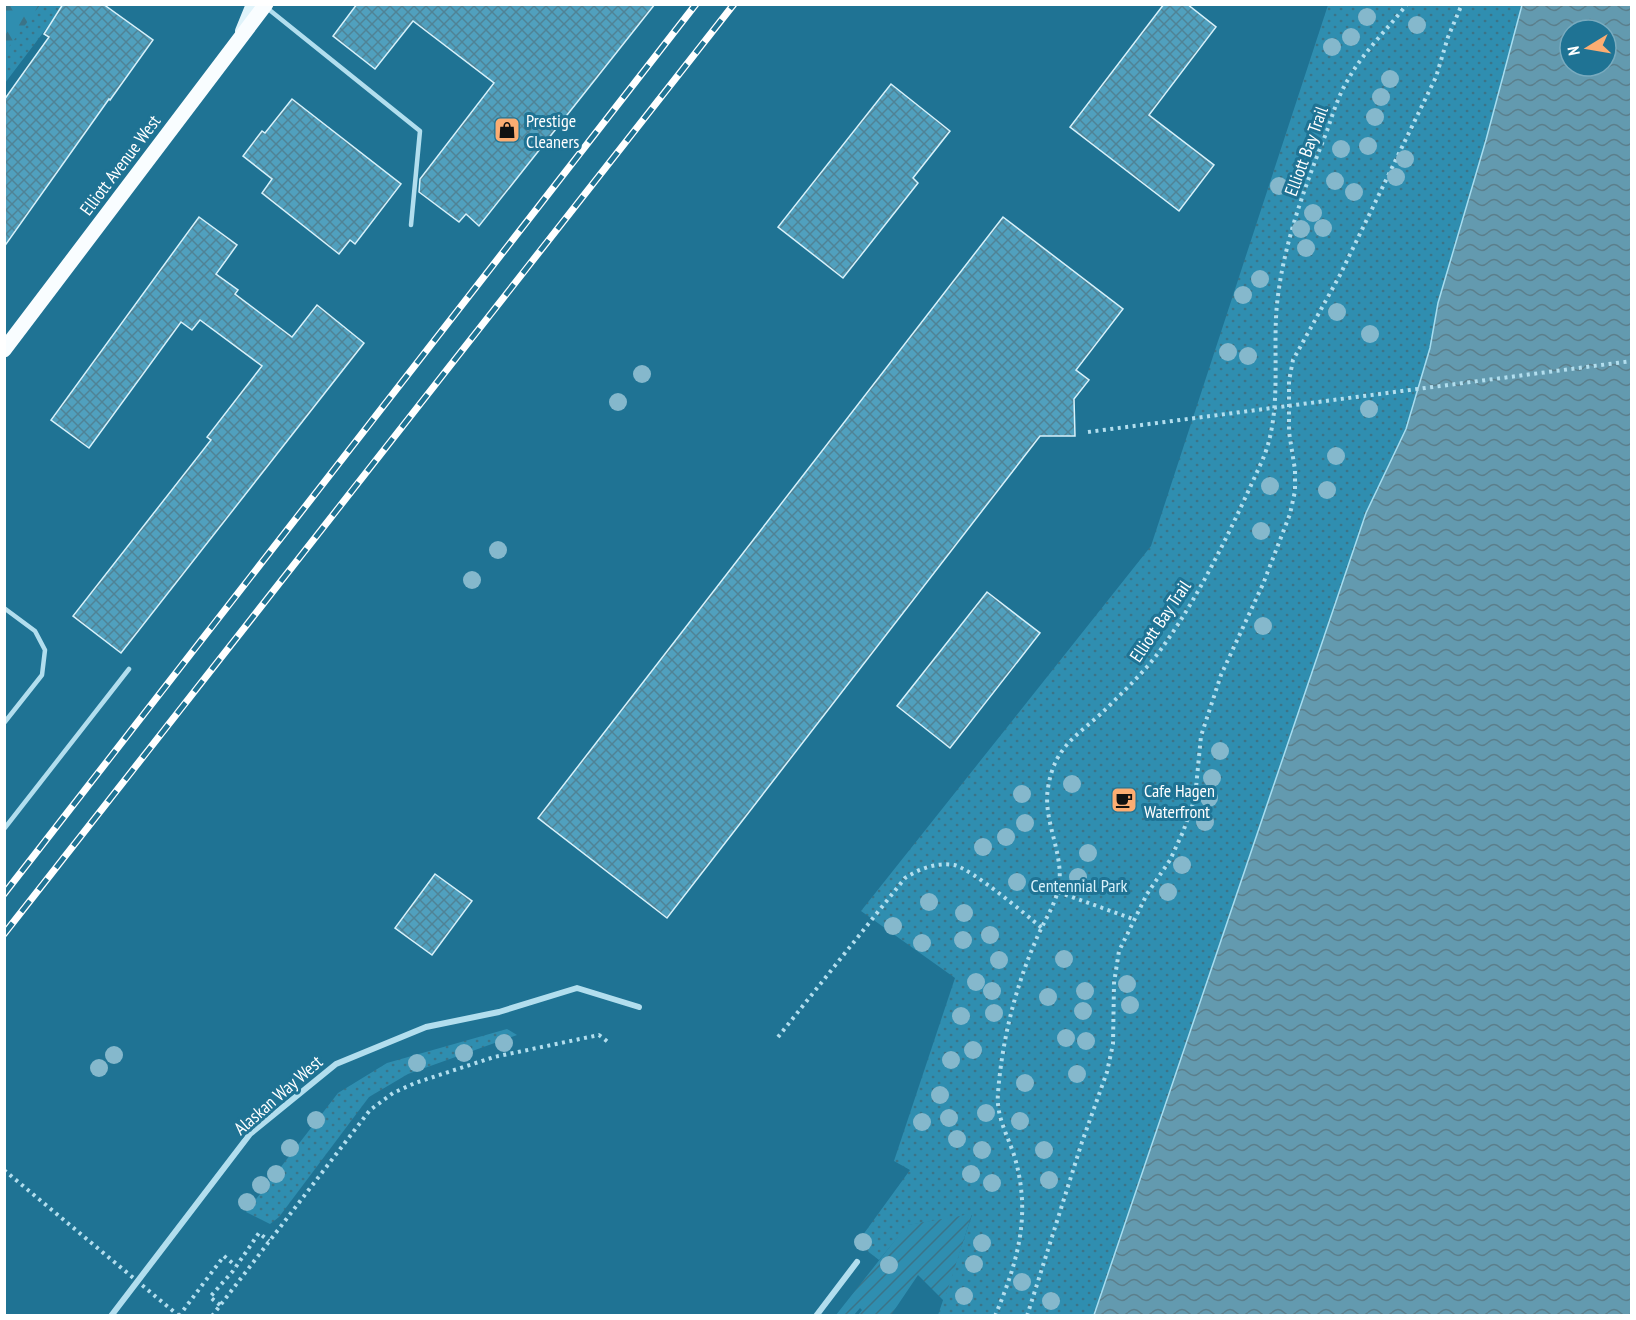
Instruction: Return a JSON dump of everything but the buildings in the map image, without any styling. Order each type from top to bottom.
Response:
[{"type":"main road","name":"Elliott Avenue West","points":[[4,350],[236,44],[261,5]]},
{"type":"street","name":"Alaskan Way West","points":[[111,1316],[250,1134],[336,1064],[426,1027],[499,1012],[577,988],[639,1007]]},
{"type":"street","points":[[816,1316],[858,1262]]},
{"type":"lane","points":[[261,5],[420,131],[411,225]]},
{"type":"lane","points":[[4,723],[42,675],[45,650],[36,631],[5,608]]},
{"type":"lane","points":[[4,829],[129,669]]},
{"type":"path","name":"Elliott Bay Trail","points":[[995,1316],[1013,1270],[1023,1227],[1021,1182],[997,1105],[1001,1062],[1020,982],[1058,892],[1060,874],[1047,803],[1052,767],[1066,743],[1103,713],[1147,667],[1181,618],[1209,569],[1263,459],[1273,423],[1277,303],[1286,257],[1301,204],[1320,148],[1349,76],[1407,4]]},
{"type":"path","points":[[1027,1316],[1082,1142],[1107,1072],[1113,1044],[1114,983],[1119,951],[1133,920],[1170,860],[1183,832],[1195,798],[1201,736],[1221,675],[1263,584],[1290,514],[1295,491],[1295,470],[1289,432],[1289,381],[1293,360],[1340,274],[1436,77],[1448,37],[1462,4]]},
{"type":"path","points":[[1088,432],[1632,361]]},
{"type":"path","points":[[778,1037],[905,878],[922,868],[934,865],[954,865],[987,886],[1042,928]]},
{"type":"path","points":[[1058,892],[1133,920]]},
{"type":"path","points":[[212,1316],[370,1110],[393,1093],[415,1083],[494,1058],[599,1035],[608,1042]]},
{"type":"path","points":[[4,1170],[179,1316],[224,1256],[236,1266]]},
{"type":"path","points":[[220,1305],[210,1297],[259,1233],[269,1240]]},
{"type":"green space","points":[[4,5],[40,5],[5,52]]},
{"type":"green space","points":[[5,5],[64,5],[5,83]]},
{"type":"green space","name":"Centennial Park","points":[[1328,5],[1522,5],[1486,140],[1438,303],[1430,348],[1406,429],[1366,513],[1094,1315],[938,1315],[972,1215],[908,1225],[879,1260],[857,1243],[910,1170],[894,1161],[955,978],[861,911],[1151,546]]},
{"type":"green space","points":[[507,1029],[517,1035],[408,1074],[369,1097],[279,1217],[270,1224],[246,1212],[338,1093],[387,1063]]},
{"type":"green space","points":[[972,1214],[944,1301],[918,1275],[891,1315],[858,1315],[862,1310],[860,1308],[854,1315],[836,1315],[907,1225]]},
{"type":"water","points":[[1522,5],[1631,5],[1631,1315],[1094,1315],[1366,513],[1406,429],[1430,348],[1438,303],[1486,140]]},
{"type":"railway","points":[[4,894],[696,4]]},
{"type":"railway","points":[[4,934],[734,4]]},
{"type":"place","name":"Prestige Cleaners","points":[[507,130]]},
{"type":"place","name":"Cafe Hagen Waterfront","points":[[1124,800]]}]
